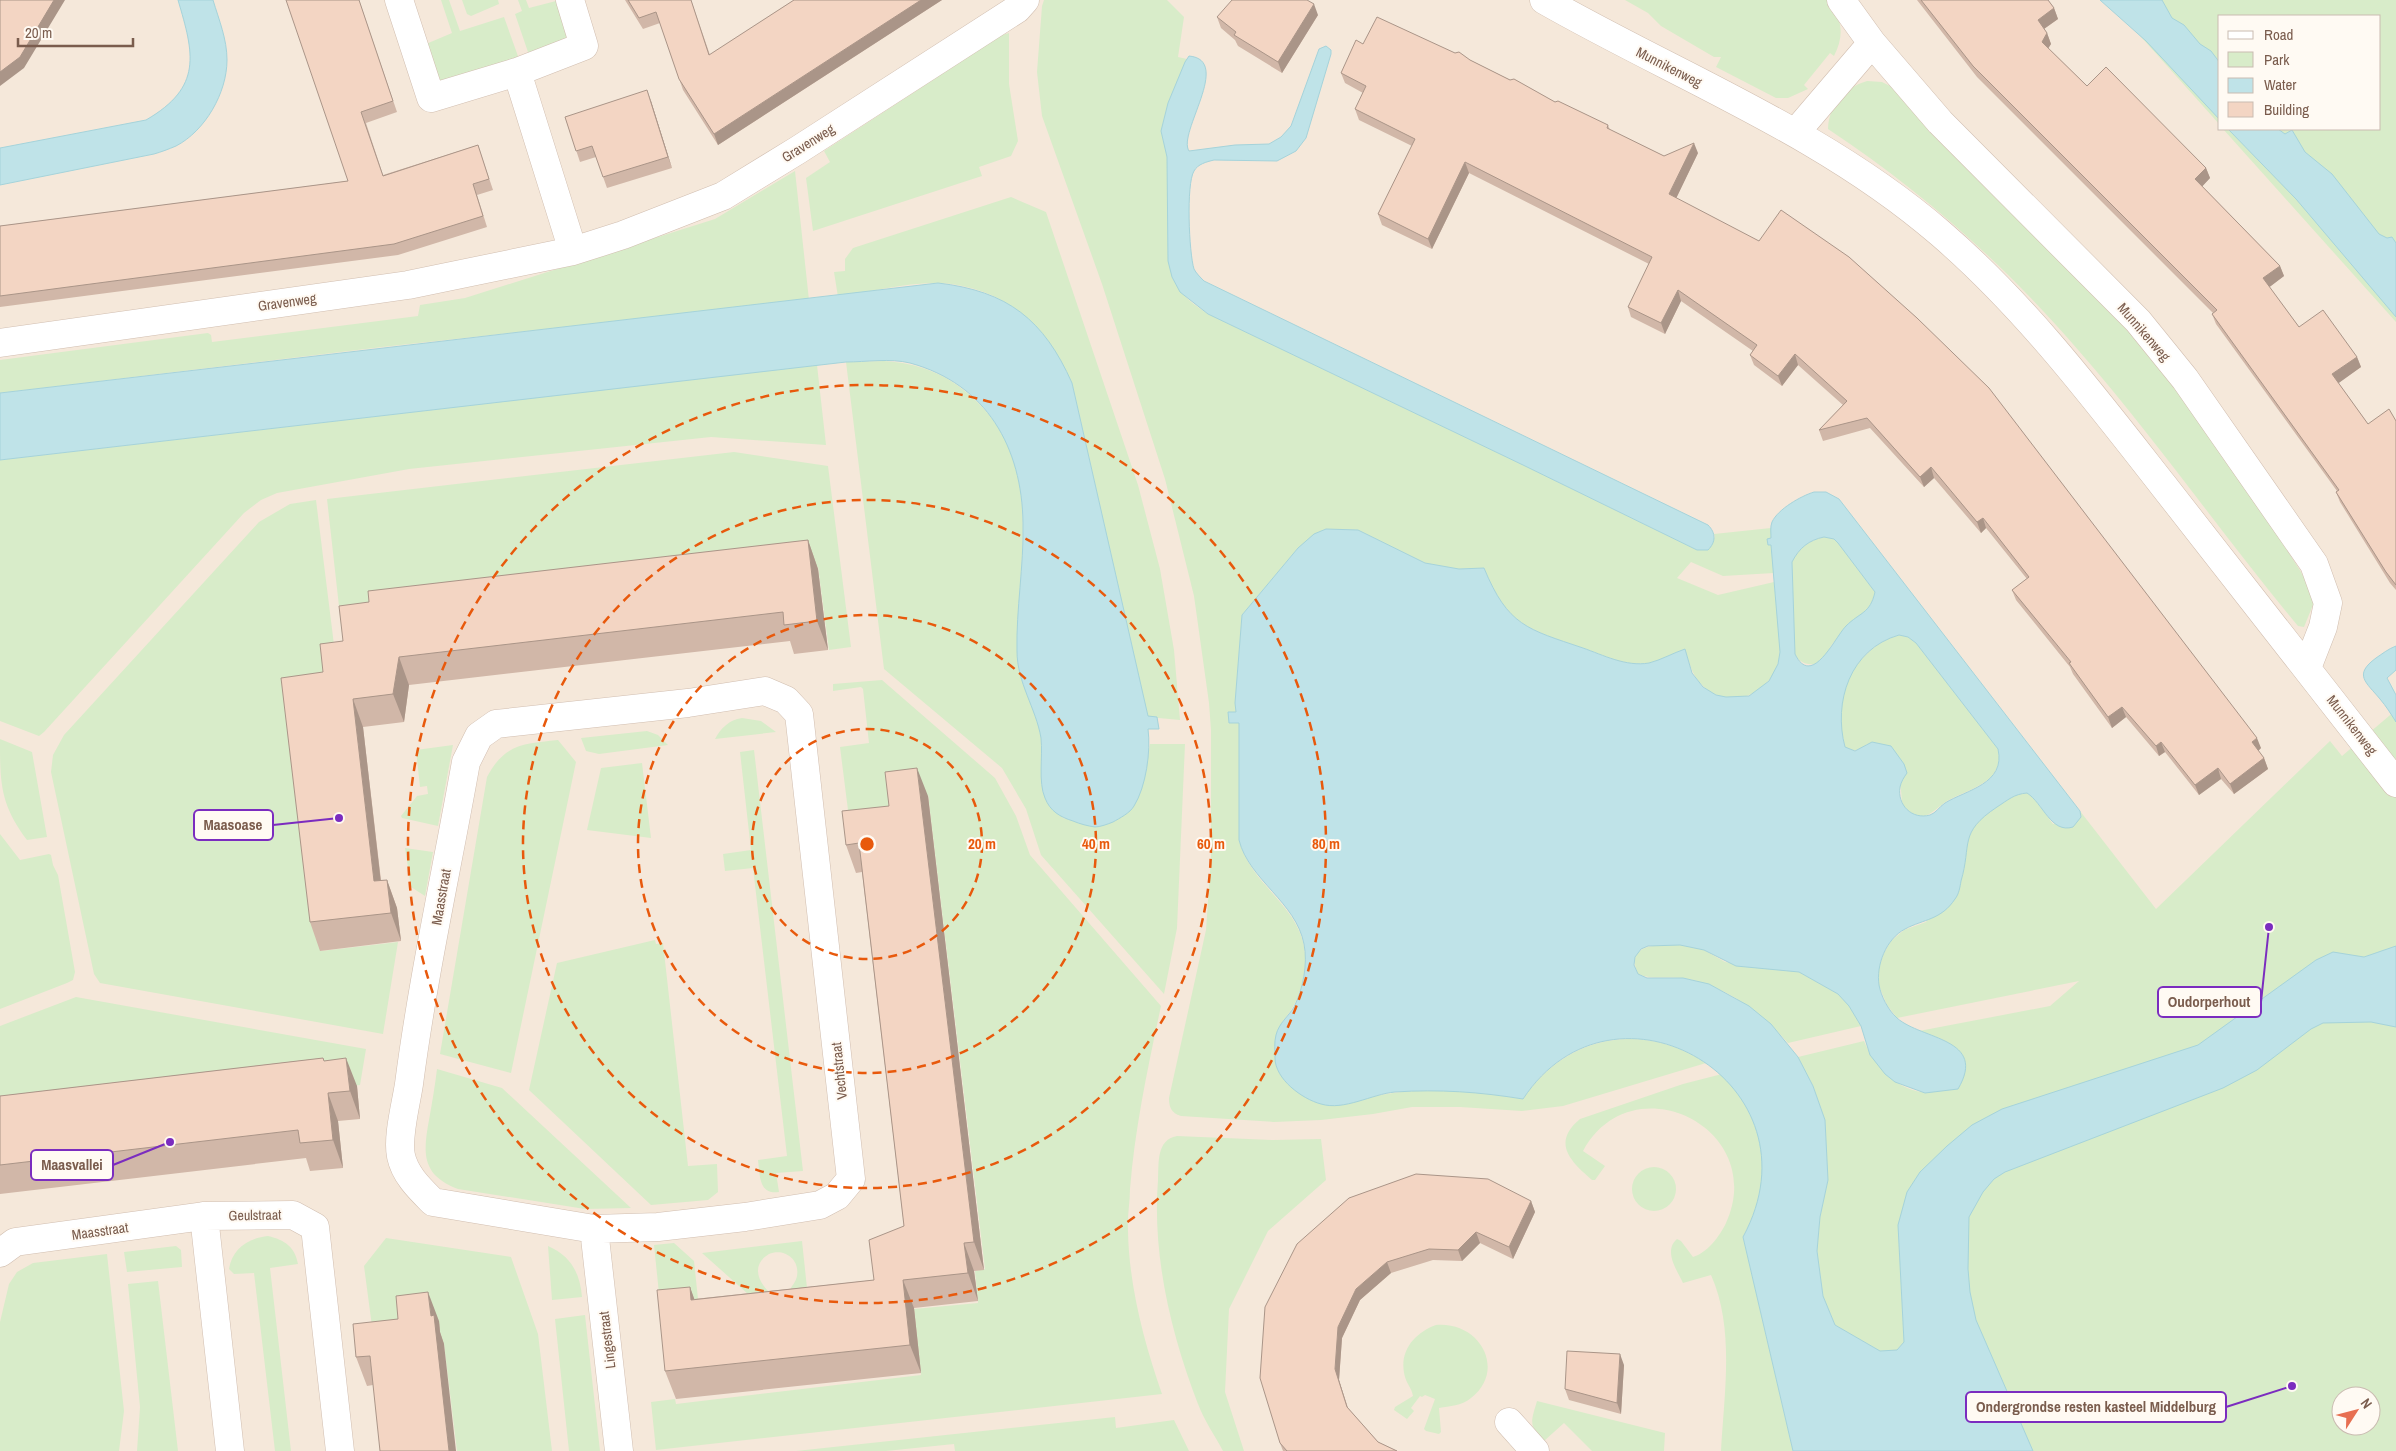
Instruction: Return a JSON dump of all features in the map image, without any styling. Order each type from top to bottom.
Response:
[{"type":"street","points":[[399,0],[431,98],[517,72],[584,46],[570,0]]},
{"type":"street","name":"Gravenweg","points":[[0,343],[408,285],[573,251],[623,235],[723,196],[1018,9],[1025,0]]},
{"type":"street","name":"Munnikenweg","points":[[1544,0],[1599,31],[1796,132],[1882,189],[1939,232],[2000,289],[2102,406],[2396,783]]},
{"type":"street","name":"Munnikenweg","points":[[1840,0],[1872,42],[1940,122],[2138,321],[2185,379],[2309,556],[2314,564],[2328,603],[2323,626],[2307,668]]},
{"type":"street","points":[[1796,132],[1872,42]]},
{"type":"street","points":[[517,72],[573,251]]},
{"type":"street","name":"Maasstraat","points":[[594,1229],[433,1202],[418,1187],[408,1172],[401,1155],[413,1051],[466,762],[479,736],[496,724],[688,703],[765,691],[786,700]]},
{"type":"street","name":"Vechtstraat","points":[[594,1229],[658,1227],[746,1217],[820,1205],[837,1196],[851,1179],[799,714],[786,700]]},
{"type":"street","name":"Geulstraat","points":[[204,1216],[293,1215],[315,1227],[340,1451]]},
{"type":"street","points":[[204,1216],[230,1451]]},
{"type":"street","name":"Maasstraat","points":[[0,1253],[15,1242],[204,1216]]},
{"type":"street","name":"Lingestraat","points":[[594,1229],[619,1451]]},
{"type":"street","points":[[1509,1422],[1535,1451]]},
{"type":"shaded area","points":[[0,0],[2396,0],[2396,1451],[0,1451]]},
{"type":"green space","points":[[441,0],[449,0],[460,31],[504,17],[519,59],[445,81],[440,80],[426,44],[452,33]]},
{"type":"green space","points":[[462,0],[498,0],[499,4],[471,16],[467,14]]},
{"type":"green space","points":[[518,0],[526,0],[529,8],[556,1],[567,33],[565,41],[529,55],[515,14],[522,11]]},
{"type":"green space","points":[[1044,0],[1167,0],[1184,17],[1178,57],[1187,59],[1168,103],[1161,131],[1167,156],[1172,277],[1183,294],[1197,307],[1697,550],[1715,537],[1714,534],[1771,528],[1771,538],[1768,539],[1771,544],[1774,573],[1723,576],[1691,562],[1677,578],[1718,595],[1774,582],[1780,636],[1777,666],[1772,676],[1755,692],[1734,698],[1713,693],[1699,682],[1685,649],[1654,662],[1640,664],[1623,662],[1533,630],[1511,614],[1493,587],[1484,568],[1459,569],[1425,563],[1358,530],[1325,529],[1298,548],[1242,615],[1235,703],[1236,712],[1228,713],[1239,723],[1239,840],[1246,858],[1256,874],[1292,917],[1300,933],[1305,952],[1304,974],[1299,994],[1282,1022],[1345,1104],[1387,1094],[1426,1090],[1475,1092],[1523,1099],[1541,1077],[1561,1060],[1583,1048],[1607,1041],[1631,1039],[1656,1042],[1682,1050],[1706,1063],[1563,1106],[1522,1111],[1460,1107],[1412,1107],[1321,1120],[1274,1122],[1181,1116],[1171,1109],[1169,1098],[1206,930],[1211,857],[1211,730],[1209,703],[1194,596],[1165,479],[1102,284],[1042,116],[1037,72]]},
{"type":"green space","points":[[1625,0],[1828,0],[1839,20],[1840,41],[1834,56],[1830,53],[1804,85],[1808,89],[1788,98],[1776,98],[1716,67],[1721,57],[1714,57],[1661,26],[1648,13]]},
{"type":"green space","points":[[2108,0],[2396,0],[2396,322],[2224,130],[2381,130],[2381,15],[2218,15],[2218,123]]},
{"type":"green space","points":[[1009,33],[1009,84],[1018,141],[1011,156],[979,167],[982,176],[813,231],[806,178],[830,162],[824,151],[1002,35]]},
{"type":"green space","points":[[1867,81],[1882,82],[1892,87],[2133,332],[2179,390],[2239,475],[2301,572],[2315,600],[2304,627],[2298,626],[2270,592],[2107,384],[2051,319],[1992,259],[1961,231],[1896,178],[1828,129],[1831,112],[1839,99],[1851,88]]},
{"type":"green space","points":[[795,171],[809,300],[382,347],[0,393],[0,360],[208,333],[211,335],[212,342],[418,316],[420,305],[465,298],[715,219]]},
{"type":"green space","points":[[1011,197],[1046,212],[1138,485],[1160,569],[1174,650],[1180,720],[1148,717],[1072,383],[1050,344],[1021,313],[1003,301],[984,292],[963,286],[940,283],[915,284],[838,297],[834,272],[845,271],[845,259],[853,248]]},
{"type":"green space","points":[[884,361],[920,367],[942,376],[962,389],[972,397],[996,424],[1011,453],[1019,484],[1023,516],[1018,618],[1018,662],[1023,684],[1039,726],[1042,786],[1063,818],[1096,827],[1146,769],[1150,744],[1185,744],[1177,928],[1164,994],[1041,855],[1026,809],[1002,768],[884,669],[846,362]]},
{"type":"green space","points":[[817,365],[826,445],[711,437],[409,469],[277,493],[261,500],[244,513],[44,732],[39,736],[0,721],[0,460]]},
{"type":"green space","points":[[734,452],[828,466],[851,647],[829,650],[818,567],[378,618],[342,633],[327,499]]},
{"type":"green space","points":[[316,500],[336,661],[333,699],[293,705],[321,951],[398,942],[383,1034],[100,983],[94,974],[51,772],[53,755],[64,735],[259,522],[290,504]]},
{"type":"green space","points":[[1824,537],[1834,539],[1838,543],[1875,592],[1864,614],[1832,644],[1824,659],[1816,664],[1808,664],[1800,661],[1795,654],[1792,562],[1805,545]]},
{"type":"green space","points":[[1899,635],[1908,637],[1916,643],[1998,749],[1999,761],[1996,770],[1990,778],[1944,803],[1928,815],[1923,816],[1913,815],[1905,808],[1898,782],[1867,744],[1856,750],[1845,747],[1841,726],[1840,705],[1842,694],[1852,672],[1859,662],[1878,645]]},
{"type":"green space","points":[[882,680],[995,778],[1016,816],[1030,855],[1161,1006],[1147,1074],[1132,1166],[1128,1226],[1134,1293],[1149,1354],[1162,1394],[656,1450],[651,1402],[675,1399],[676,1404],[921,1375],[914,1309],[978,1303],[975,1271],[985,1269],[928,795],[895,800],[896,809],[849,818],[840,747],[869,743],[863,689],[861,687],[833,691],[833,684]]},
{"type":"green space","points":[[2396,710],[2396,1451],[2026,1451],[1898,1225],[1904,1342],[1897,1350],[1880,1351],[1835,1325],[1823,1296],[1817,1251],[1820,1217],[1828,1180],[1825,1120],[1813,1086],[1798,1057],[1864,1041],[1874,1060],[1899,1084],[1920,1092],[1931,1092],[1964,1060],[1951,1044],[1919,1031],[2050,1006],[2079,981],[1897,1018],[1887,1005],[1879,986],[1878,969],[1891,941],[1904,930],[1926,922],[1964,870],[1965,850],[1972,828],[1986,814],[2015,794],[2027,793],[2033,797],[2053,824],[2081,817],[2080,811],[2156,909],[2330,741],[2342,756]]},
{"type":"green space","points":[[742,718],[761,721],[776,732],[715,739],[726,725]]},
{"type":"green space","points":[[647,731],[658,735],[668,745],[599,754],[586,751],[581,738]]},
{"type":"green space","points":[[0,739],[32,752],[47,837],[27,840],[11,815],[1,781]]},
{"type":"green space","points":[[558,740],[576,762],[511,1073],[440,1054],[487,777],[501,757],[508,751],[525,744]]},
{"type":"green space","points":[[453,745],[438,826],[402,818],[401,816],[417,796],[428,794],[427,786],[420,787],[416,750]]},
{"type":"green space","points":[[754,750],[803,1171],[776,1173],[779,1192],[772,1192],[764,1187],[761,1182],[758,1160],[787,1156],[753,868],[725,871],[723,854],[751,850],[740,752]]},
{"type":"green space","points":[[642,763],[651,838],[587,830],[601,768]]},
{"type":"green space","points":[[0,834],[20,860],[51,855],[58,875],[75,972],[73,980],[67,983],[0,1009]]},
{"type":"green space","points":[[405,848],[433,852],[425,896],[411,887]]},
{"type":"green space","points":[[655,940],[656,944],[663,943],[688,1166],[717,1164],[718,1192],[708,1200],[651,1205],[529,1090],[557,963]]},
{"type":"green space","points":[[1680,945],[1704,950],[1725,962],[1799,972],[1838,994],[1849,1006],[1861,1026],[1788,1043],[1754,1011],[1728,993],[1683,978],[1654,977],[1638,974],[1635,964],[1636,956],[1640,951],[1654,946]]},
{"type":"green space","points":[[76,997],[366,1049],[360,1085],[0,1125],[0,1026]]},
{"type":"green space","points":[[437,1069],[502,1088],[631,1208],[585,1209],[458,1189],[437,1177],[427,1162],[426,1143]]},
{"type":"green space","points":[[1722,1074],[1749,1112],[1757,1132],[1761,1152],[1760,1193],[1743,1237],[1793,1451],[1721,1451],[1726,1339],[1718,1296],[1711,1275],[1683,1283],[1672,1261],[1671,1249],[1677,1239],[1681,1241],[1693,1257],[1703,1252],[1712,1243],[1726,1223],[1734,1189],[1729,1159],[1713,1135],[1689,1118],[1661,1109],[1632,1111],[1605,1124],[1583,1151],[1605,1166],[1595,1180],[1592,1180],[1577,1166],[1567,1152],[1567,1136],[1571,1128],[1580,1119],[1683,1084]]},
{"type":"green space","points":[[1177,1136],[1273,1140],[1321,1139],[1326,1180],[1268,1231],[1229,1309],[1225,1392],[1244,1451],[1223,1451],[1203,1416],[1188,1377],[1166,1294],[1158,1237],[1159,1160],[1165,1142]]},
{"type":"green space","points":[[1654,1167],[1666,1171],[1672,1177],[1676,1189],[1672,1201],[1666,1207],[1654,1211],[1642,1207],[1636,1201],[1632,1189],[1636,1177],[1642,1171]]},
{"type":"green space","points":[[268,1236],[288,1245],[297,1258],[298,1264],[270,1268],[291,1451],[275,1451],[254,1273],[234,1274],[229,1269],[237,1250],[254,1239]]},
{"type":"green space","points":[[386,1238],[511,1257],[538,1334],[552,1451],[457,1451],[444,1344],[375,1349],[364,1266]]},
{"type":"green space","points":[[802,1241],[807,1288],[790,1290],[796,1278],[797,1270],[790,1256],[785,1254],[769,1254],[760,1263],[758,1268],[759,1278],[769,1292],[748,1294],[702,1253]]},
{"type":"green space","points":[[674,1243],[694,1261],[698,1299],[660,1303],[654,1245]]},
{"type":"green space","points":[[176,1246],[181,1250],[182,1267],[127,1272],[124,1252]]},
{"type":"green space","points":[[548,1246],[563,1255],[573,1266],[579,1280],[582,1297],[552,1300]]},
{"type":"green space","points":[[107,1254],[124,1411],[119,1451],[0,1451],[0,1322],[9,1284],[17,1272],[33,1263]]},
{"type":"green space","points":[[158,1281],[178,1451],[137,1451],[140,1407],[128,1284]]},
{"type":"green space","points":[[585,1315],[600,1451],[569,1451],[555,1319]]},
{"type":"green space","points":[[1436,1325],[1452,1326],[1465,1331],[1476,1339],[1484,1350],[1487,1362],[1487,1374],[1482,1387],[1471,1398],[1459,1404],[1439,1408],[1441,1432],[1439,1434],[1424,1429],[1435,1399],[1425,1395],[1420,1396],[1411,1408],[1414,1411],[1407,1419],[1394,1410],[1395,1407],[1413,1396],[1403,1368],[1406,1352],[1415,1338]]},
{"type":"green space","points":[[1537,1401],[1665,1433],[1664,1451],[1592,1451],[1564,1423],[1544,1441],[1535,1431],[1532,1423]]},
{"type":"green space","points":[[1115,1417],[1116,1428],[1174,1420],[1189,1451],[955,1451],[954,1444],[886,1451],[796,1451]]},
{"type":"water","points":[[178,0],[213,0],[226,45],[226,73],[219,98],[205,121],[196,131],[176,146],[154,154],[0,185],[0,148],[146,120],[164,108],[177,95],[185,82],[189,68],[190,53],[184,19]]},
{"type":"water","points":[[2100,0],[2162,0],[2172,18],[2184,25],[2200,44],[2211,51],[2218,60],[2218,118],[2146,41]]},
{"type":"water","points":[[1326,46],[1331,50],[1331,54],[1306,138],[1296,151],[1277,161],[1214,160],[1200,165],[1194,171],[1191,178],[1189,219],[1192,261],[1196,272],[1204,281],[1708,525],[1714,538],[1708,550],[1697,550],[1208,314],[1180,292],[1172,277],[1168,261],[1167,157],[1161,131],[1168,103],[1185,62],[1189,56],[1201,60],[1206,70],[1205,83],[1187,142],[1189,151],[1235,145],[1269,144],[1281,137],[1291,126],[1319,49]]},
{"type":"water","points":[[2229,130],[2279,130],[2285,134],[2292,130],[2305,152],[2332,174],[2379,234],[2387,238],[2392,237],[2396,243],[2396,317],[2296,199]]},
{"type":"water","points":[[938,283],[985,293],[1021,312],[1049,342],[1072,383],[1148,716],[1157,717],[1159,729],[1148,729],[1147,769],[1142,789],[1134,806],[1122,817],[1104,825],[1095,827],[1060,815],[1050,807],[1043,792],[1039,727],[1023,685],[1018,663],[1017,635],[1023,523],[1021,495],[1016,469],[1007,445],[995,423],[979,403],[960,386],[937,373],[910,363],[886,360],[846,362],[0,460],[0,393]]},
{"type":"water","points":[[1826,492],[1839,499],[2080,811],[2081,817],[2073,827],[2065,828],[2059,826],[2053,822],[2027,793],[2015,796],[1997,807],[1976,824],[1971,832],[1960,888],[1950,906],[1938,915],[1898,933],[1884,953],[1878,977],[1885,1003],[1897,1018],[1948,1043],[1958,1050],[1965,1059],[1965,1072],[1958,1089],[1925,1093],[1895,1082],[1885,1074],[1870,1055],[1861,1026],[1849,1006],[1838,994],[1799,972],[1736,966],[1704,950],[1680,945],[1648,946],[1641,949],[1635,957],[1634,965],[1638,974],[1647,978],[1683,978],[1709,984],[1749,1006],[1771,1024],[1798,1057],[1813,1086],[1825,1120],[1828,1180],[1820,1217],[1817,1251],[1823,1296],[1835,1325],[1880,1351],[1897,1350],[1904,1342],[1898,1225],[1907,1192],[1920,1172],[1972,1125],[2002,1109],[2198,1045],[2316,960],[2333,952],[2364,957],[2396,946],[2396,1027],[2371,1022],[2323,1023],[2311,1029],[2257,1070],[2223,1088],[2005,1172],[1994,1179],[1983,1192],[1969,1217],[1968,1269],[1970,1292],[1976,1320],[2033,1451],[1793,1451],[1743,1237],[1761,1181],[1757,1131],[1734,1089],[1699,1058],[1655,1041],[1608,1040],[1562,1059],[1523,1099],[1459,1092],[1411,1091],[1386,1093],[1348,1104],[1330,1106],[1306,1098],[1298,1093],[1285,1080],[1276,1066],[1275,1041],[1277,1031],[1294,1007],[1304,976],[1304,944],[1292,916],[1252,867],[1244,854],[1239,840],[1239,723],[1229,723],[1228,712],[1236,712],[1235,703],[1242,615],[1298,548],[1314,534],[1326,529],[1358,530],[1425,563],[1459,569],[1484,568],[1493,587],[1511,614],[1533,630],[1623,662],[1649,663],[1685,649],[1692,673],[1703,687],[1716,695],[1726,697],[1749,696],[1769,681],[1778,664],[1780,652],[1771,545],[1768,545],[1767,539],[1771,538],[1771,524],[1784,508],[1809,494]],"holes":[[[1824,537],[1834,539],[1838,543],[1875,592],[1867,609],[1846,626],[1823,657],[1809,666],[1802,663],[1795,654],[1792,562],[1805,545]],[[1899,635],[1908,637],[1916,643],[1998,749],[1999,761],[1996,770],[1990,778],[1945,803],[1930,815],[1917,815],[1907,810],[1903,805],[1900,787],[1907,773],[1904,764],[1891,746],[1872,742],[1855,751],[1845,747],[1842,730],[1841,712],[1844,695],[1849,679],[1857,665],[1868,652],[1882,642]]]},
{"type":"water","points":[[2396,646],[2396,670],[2387,678],[2396,695],[2396,722],[2367,683],[2363,674],[2369,664],[2376,658]]},
{"type":"building","points":[[0,0],[54,0],[20,57],[0,72]]},
{"type":"building","points":[[286,0],[359,0],[393,101],[361,112],[383,176],[478,145],[489,179],[473,184],[483,216],[394,244],[0,296],[0,226],[348,181]]},
{"type":"building","points":[[628,0],[691,0],[709,55],[794,0],[921,0],[714,134],[679,79],[656,12],[639,18]]},
{"type":"building","points":[[1232,0],[1307,0],[1314,4],[1278,62],[1234,35],[1236,32],[1217,17]]},
{"type":"building","points":[[1921,0],[2048,0],[2054,8],[2038,20],[2047,33],[2042,42],[2087,86],[2106,67],[2206,168],[2195,179],[2280,266],[2263,278],[2299,327],[2323,310],[2357,357],[2332,374],[2368,424],[2389,409],[2396,421],[2396,585],[2336,492],[2339,490],[2212,314],[2217,310],[1973,66]]},
{"type":"building","points":[[1377,17],[1455,53],[1459,52],[1470,60],[1510,80],[1514,79],[1555,102],[1558,101],[1608,125],[1607,128],[1664,156],[1694,143],[1669,194],[1759,241],[1781,210],[1849,257],[1917,318],[1989,388],[2257,738],[2252,742],[2264,758],[2230,784],[2218,768],[2195,785],[2161,742],[2156,746],[2122,707],[2108,717],[2069,663],[2071,662],[2012,590],[2029,577],[1983,518],[1977,522],[1931,467],[1920,477],[1867,418],[1819,430],[1847,401],[1795,354],[1778,376],[1750,355],[1757,345],[1678,290],[1661,323],[1628,307],[1652,257],[1465,162],[1428,239],[1378,214],[1415,139],[1355,109],[1366,86],[1341,73],[1356,40],[1363,44]]},
{"type":"building","points":[[647,90],[668,157],[603,177],[592,146],[576,151],[565,117]]},
{"type":"building","points":[[808,540],[817,621],[784,625],[783,612],[399,657],[393,694],[353,699],[374,881],[387,880],[391,913],[310,922],[281,678],[323,672],[320,644],[343,641],[339,606],[369,602],[368,591]]},
{"type":"building","points":[[917,768],[974,1242],[964,1243],[968,1273],[903,1280],[910,1345],[665,1371],[657,1290],[690,1287],[691,1300],[874,1280],[869,1240],[904,1226],[859,843],[846,845],[842,811],[889,806],[885,772]]},
{"type":"building","points":[[323,1058],[324,1061],[346,1058],[350,1091],[328,1093],[333,1140],[300,1143],[298,1130],[0,1165],[0,1096]]},
{"type":"building","points":[[1416,1174],[1488,1179],[1531,1201],[1509,1247],[1476,1232],[1458,1250],[1429,1249],[1387,1262],[1356,1289],[1338,1327],[1335,1369],[1347,1407],[1378,1442],[1397,1451],[1287,1451],[1280,1443],[1260,1378],[1265,1307],[1297,1244],[1349,1198]]},
{"type":"building","points":[[428,1292],[431,1316],[434,1315],[449,1451],[380,1451],[370,1356],[356,1357],[353,1324],[398,1319],[396,1296]]},
{"type":"building","points":[[1567,1351],[1620,1354],[1617,1403],[1565,1389]]},
{"type":"place","name":"Maasoase","points":[[339,818]]},
{"type":"place","name":"Oudorperhout","points":[[2269,927]]},
{"type":"place","name":"Maasvallei","points":[[170,1142]]},
{"type":"place","name":"Ondergrondse resten kasteel Middelburg","points":[[2292,1386]]}]
